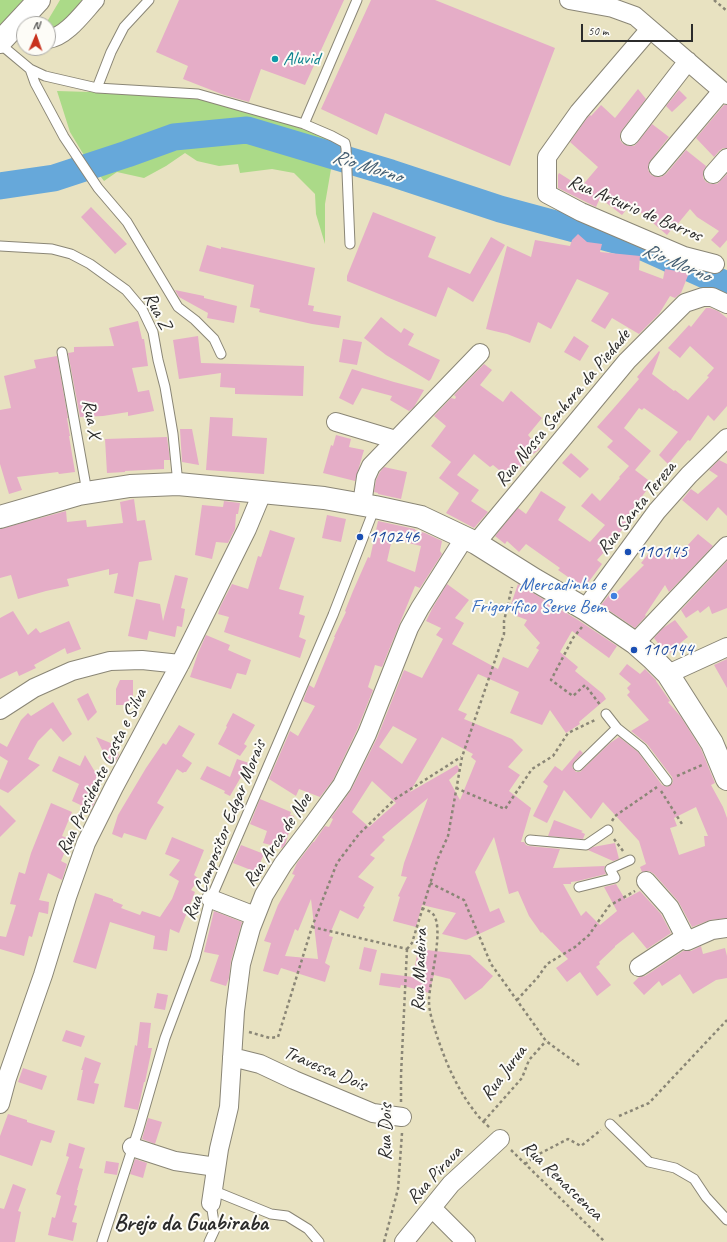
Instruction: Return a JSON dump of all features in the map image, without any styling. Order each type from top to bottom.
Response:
[{"type":"main road","points":[[27,16],[39,0]]},
{"type":"main road","points":[[0,43],[16,29]]},
{"type":"main road","points":[[0,517],[34,506],[87,493],[130,486],[178,484],[324,498],[421,517],[470,540],[589,611],[635,643],[668,674],[712,743],[725,769]]},
{"type":"street","points":[[56,37],[66,30],[95,0]]},
{"type":"street","points":[[569,0],[613,8],[635,16],[724,93],[658,167]]},
{"type":"street","name":"Rua Arturio de Barros","points":[[650,29],[579,112],[547,157],[547,194],[581,212],[684,256],[716,264]]},
{"type":"street","points":[[630,136],[688,61]]},
{"type":"street","points":[[713,174],[727,158]]},
{"type":"street","name":"Rua Nossa Senhora da Piedade","points":[[470,540],[627,361],[685,303],[703,297],[712,297],[727,304]]},
{"type":"street","points":[[368,506],[366,477],[371,466],[480,353]]},
{"type":"street","points":[[336,422],[396,440]]},
{"type":"street","name":"Rua Santa Tereza","points":[[589,611],[657,511],[689,475],[727,438]]},
{"type":"street","name":"Rua Presidente Costa e Silva","points":[[0,1104],[3,1079],[43,975],[86,842],[180,664],[247,529],[262,493]]},
{"type":"street","name":"Rua Arca de Noe","points":[[212,1196],[219,1149],[229,1107],[235,1011],[241,964],[255,916],[264,895],[283,864],[342,785],[366,734],[409,628],[420,608],[470,540]]},
{"type":"street","points":[[635,643],[727,546]]},
{"type":"street","points":[[668,674],[727,646]]},
{"type":"street","points":[[0,710],[34,688],[72,671],[102,663],[110,661],[142,660],[180,664]]},
{"type":"street","points":[[646,881],[670,908],[687,940],[712,930],[727,928]]},
{"type":"street","points":[[211,899],[255,916]]},
{"type":"street","points":[[639,967],[685,937]]},
{"type":"street","name":"Travessa Dois","points":[[232,1057],[260,1064],[373,1113],[402,1117]]},
{"type":"street","name":"Rua Piraua","points":[[404,1242],[451,1184],[500,1139]]},
{"type":"street","points":[[132,1148],[175,1161],[216,1167]]},
{"type":"street","points":[[432,1208],[466,1242]]},
{"type":"lane","points":[[97,88],[111,52],[124,27],[149,0]]},
{"type":"lane","points":[[304,124],[357,0]]},
{"type":"lane","points":[[0,43],[30,69],[45,76],[97,88],[198,94],[304,124],[345,143],[350,244]]},
{"type":"lane","points":[[30,69],[35,83],[64,137],[98,188],[127,222],[178,307],[195,320],[214,339],[221,354]]},
{"type":"lane","name":"Rua Z","points":[[0,246],[52,249],[71,254],[90,264],[126,290],[142,309],[153,332],[165,387],[173,434],[178,484]]},
{"type":"lane","name":"Rua X","points":[[62,352],[87,493]]},
{"type":"lane","name":"Rua Compositor Edgar Morais","points":[[102,1242],[166,1038],[194,958],[211,899],[333,615],[368,506]]},
{"type":"lane","points":[[606,714],[617,728],[642,748],[667,781]]},
{"type":"lane","points":[[578,766],[617,728]]},
{"type":"lane","points":[[530,840],[586,845],[608,830]]},
{"type":"lane","points":[[579,887],[615,878],[610,869],[630,860]]},
{"type":"lane","points":[[610,1124],[650,1162],[674,1168],[694,1179],[706,1197],[727,1220]]},
{"type":"lane","points":[[212,1196],[271,1214],[287,1216],[308,1229],[318,1242]]},
{"type":"lane","name":"Rua Arca de Noe","points":[[209,1242],[214,1229],[212,1196]]},
{"type":"path","points":[[714,0],[727,11]]},
{"type":"path","points":[[312,927],[407,949],[412,943],[438,858],[448,836],[462,757],[504,634],[504,621],[516,568]]},
{"type":"path","points":[[456,788],[504,809],[532,769],[553,756],[568,733],[606,714],[585,685],[573,696],[551,680],[589,611]]},
{"type":"path","points":[[234,1028],[270,1038],[278,1037],[312,927],[337,863],[359,834],[395,799],[462,757]]},
{"type":"path","points":[[658,786],[682,824]]},
{"type":"path","points":[[608,830],[630,860]]},
{"type":"path","points":[[517,1000],[538,977],[547,964],[589,935],[609,906],[646,885],[646,881]]},
{"type":"path","points":[[430,883],[464,900],[492,964],[517,1000],[546,1041],[579,1065]]},
{"type":"path","name":"Rua Madeira","points":[[422,908],[432,913],[436,921],[437,934],[429,1000],[431,1016],[439,1041],[455,1081],[475,1112],[500,1139]]},
{"type":"path","name":"Rua Dois","points":[[384,1242],[398,1189],[402,1133],[401,1075],[407,949]]},
{"type":"path","points":[[525,1164],[539,1154],[568,1139],[581,1146],[620,1116],[649,1103],[727,1020]]},
{"type":"path","name":"Rua Jurua","points":[[484,1122],[522,1078],[529,1060],[546,1041]]},
{"type":"path","name":"Rua Renascenca","points":[[500,1139],[605,1242]]},
{"type":"green space","points":[[0,0],[23,0],[0,26]]},
{"type":"green space","points":[[60,0],[82,0],[60,26],[56,28],[56,16],[50,16]]},
{"type":"green space","points":[[57,91],[157,94],[207,98],[336,140],[325,204],[325,244],[316,214],[315,194],[294,173],[272,169],[240,173],[238,164],[219,166],[197,161],[185,153],[166,166],[144,178],[117,172],[104,181],[82,152],[70,132]]},
{"type":"building","name":"Aluvid","points":[[179,0],[344,0],[305,85],[261,69],[249,102],[224,95],[183,79],[188,66],[156,52]]},
{"type":"building","points":[[371,0],[435,0],[555,48],[510,166],[385,113],[377,135],[321,109]]},
{"type":"building","points":[[638,89],[646,99],[622,130],[620,140],[623,144],[634,146],[652,124],[669,137],[650,161],[648,170],[651,175],[661,177],[666,174],[686,150],[706,166],[703,172],[703,178],[706,182],[717,184],[727,174],[727,240],[720,248],[711,240],[719,231],[697,217],[690,209],[667,235],[631,204],[622,215],[600,198],[596,207],[558,188],[559,173],[581,187],[598,167],[570,142],[587,118],[590,115],[591,116],[601,105],[615,118]]},
{"type":"building","points":[[679,90],[687,98],[672,112],[666,106]]},
{"type":"building","points":[[724,105],[727,105],[727,148],[723,148],[714,157],[696,138]]},
{"type":"building","points":[[91,207],[127,244],[115,254],[81,217]]},
{"type":"building","points":[[373,212],[436,237],[428,257],[470,274],[491,237],[505,245],[473,302],[448,287],[436,317],[347,281],[347,276]]},
{"type":"building","points":[[578,234],[587,242],[602,244],[600,252],[640,256],[639,270],[663,279],[665,269],[689,273],[681,293],[675,298],[670,296],[659,314],[639,334],[612,318],[605,329],[591,321],[609,293],[577,279],[551,329],[538,322],[530,343],[507,334],[486,329],[507,246],[531,257],[535,240],[570,246],[572,240]]},
{"type":"building","points":[[207,245],[315,268],[308,305],[314,306],[313,311],[341,316],[339,328],[312,324],[259,312],[260,309],[250,307],[254,285],[199,271]]},
{"type":"building","points":[[175,290],[204,296],[204,298],[237,306],[234,323],[207,318],[208,313],[179,297]]},
{"type":"building","points":[[706,308],[718,311],[727,318],[727,406],[714,421],[708,415],[690,441],[688,440],[668,464],[659,455],[678,432],[644,408],[642,410],[639,408],[624,428],[651,451],[635,470],[652,483],[640,499],[641,500],[624,520],[628,523],[597,560],[602,564],[584,588],[558,570],[560,568],[526,544],[519,552],[507,541],[505,544],[495,536],[518,508],[526,514],[541,491],[566,507],[558,520],[590,542],[605,525],[581,506],[592,493],[600,501],[629,466],[607,447],[613,441],[597,427],[639,379],[637,377],[659,351],[660,352],[652,374],[688,400],[709,377],[707,376],[714,368],[690,346],[680,358],[668,348],[689,325],[691,327]]},
{"type":"building","points":[[381,317],[401,333],[404,328],[414,334],[408,345],[440,360],[429,381],[386,355],[364,338]]},
{"type":"building","points":[[138,321],[142,339],[144,339],[148,366],[132,368],[138,392],[149,390],[154,411],[128,416],[128,412],[103,416],[80,417],[68,353],[74,352],[74,347],[114,346],[109,328]]},
{"type":"building","points":[[198,336],[201,363],[304,366],[303,396],[235,394],[235,388],[220,387],[221,373],[179,379],[173,340]]},
{"type":"building","points":[[574,336],[589,346],[580,361],[564,352]]},
{"type":"building","points":[[343,339],[362,342],[357,365],[339,362]]},
{"type":"building","points":[[57,356],[68,418],[69,436],[75,472],[59,474],[58,472],[17,477],[22,490],[9,494],[0,464],[0,410],[11,408],[4,376],[36,368],[34,360]]},
{"type":"building","points":[[484,364],[492,370],[480,385],[503,402],[511,391],[542,418],[528,435],[540,449],[529,457],[510,479],[493,465],[490,467],[474,454],[457,475],[479,490],[471,501],[488,512],[474,528],[446,513],[459,493],[439,478],[451,462],[431,446],[446,426],[434,416],[451,398],[455,399],[456,397],[454,395]]},
{"type":"building","points":[[352,369],[424,390],[414,407],[409,411],[390,400],[392,396],[362,388],[353,405],[339,398]]},
{"type":"building","points":[[210,417],[233,418],[232,436],[267,438],[264,474],[206,470]]},
{"type":"building","points":[[180,429],[192,429],[199,465],[182,462]]},
{"type":"building","points":[[336,435],[351,439],[349,447],[364,450],[355,481],[323,473],[331,445],[333,446]]},
{"type":"building","points":[[167,437],[170,460],[164,460],[164,469],[107,473],[105,439]]},
{"type":"building","points":[[571,453],[589,469],[580,478],[562,463]]},
{"type":"building","points":[[719,460],[727,464],[727,516],[718,507],[707,521],[682,500],[691,489],[698,494],[718,476],[709,470]]},
{"type":"building","points":[[384,467],[407,472],[401,499],[374,492],[376,480]]},
{"type":"building","points":[[134,499],[137,521],[145,520],[152,560],[139,562],[133,597],[114,593],[118,573],[109,575],[109,569],[67,579],[69,586],[18,599],[11,575],[0,578],[0,529],[66,511],[67,522],[86,520],[87,527],[123,523],[120,502]]},
{"type":"building","points":[[224,501],[240,503],[238,514],[236,514],[235,529],[228,543],[216,542],[212,559],[195,555],[202,505],[223,507]]},
{"type":"building","points":[[327,515],[346,519],[341,542],[322,538]]},
{"type":"building","points":[[378,521],[415,529],[442,541],[440,551],[442,554],[420,588],[415,586],[382,667],[375,665],[368,687],[373,690],[357,730],[333,780],[320,797],[299,789],[296,796],[269,779],[290,731],[298,736],[315,706],[303,701],[309,685],[314,688],[334,637],[346,612],[345,611],[353,591],[368,557],[370,558]],"holes":[[[392,539],[421,546],[415,572],[387,561]]]},
{"type":"building","points":[[270,530],[295,538],[279,589],[304,596],[299,614],[305,616],[299,637],[306,640],[300,658],[224,632],[229,617],[218,614],[232,584],[248,589],[258,556],[261,557]]},
{"type":"building","points":[[698,534],[713,546],[669,592],[665,585],[645,615],[646,616],[635,628],[601,605],[613,590],[616,593],[644,565],[641,563],[655,546],[672,560]]},
{"type":"building","points":[[727,561],[727,608],[712,614],[709,606],[700,613],[698,610],[686,618],[681,610]]},
{"type":"building","points":[[175,575],[188,578],[181,608],[185,609],[182,627],[177,626],[175,637],[149,631],[147,640],[128,636],[136,599],[160,604],[163,621]]},
{"type":"building","points":[[447,584],[469,600],[455,618],[464,623],[452,644],[498,669],[503,657],[528,668],[539,650],[536,648],[540,643],[524,625],[527,620],[514,615],[509,610],[518,584],[578,620],[617,646],[609,658],[572,631],[560,652],[578,667],[575,671],[603,694],[606,699],[579,722],[580,724],[566,733],[550,710],[542,725],[510,713],[519,692],[478,674],[458,710],[467,714],[464,719],[512,739],[523,750],[508,767],[520,775],[509,791],[531,808],[521,842],[524,842],[529,846],[560,849],[553,868],[605,866],[604,869],[606,874],[571,882],[571,884],[563,884],[581,916],[586,911],[600,925],[617,911],[604,887],[616,884],[625,899],[640,891],[661,914],[671,933],[647,949],[633,932],[615,946],[596,967],[611,985],[597,996],[580,972],[567,982],[556,968],[568,959],[542,932],[541,933],[529,916],[518,891],[509,894],[494,837],[475,872],[490,912],[499,908],[505,922],[466,940],[442,934],[456,913],[422,905],[416,927],[393,921],[400,897],[398,896],[407,877],[401,876],[404,863],[428,798],[382,837],[385,840],[370,855],[375,858],[358,877],[374,887],[363,906],[365,907],[358,919],[340,910],[329,936],[333,937],[325,963],[330,966],[325,982],[281,968],[278,975],[263,971],[271,943],[264,941],[278,905],[295,875],[292,874],[297,863],[325,826],[329,827],[333,819],[331,818],[351,790],[377,738],[404,670],[422,678],[443,639],[436,635],[441,628],[426,621]],"holes":[[[393,726],[417,739],[402,764],[379,747]],[[442,737],[473,754],[471,757],[476,761],[460,800],[449,780],[460,770],[457,765],[410,792]],[[372,781],[396,803],[369,827],[352,812]],[[311,899],[318,959],[285,956],[295,929],[298,931]]]},
{"type":"building","points":[[13,611],[28,635],[36,628],[40,633],[69,621],[81,649],[67,654],[65,648],[34,665],[36,668],[19,676],[17,671],[0,679],[0,618]]},
{"type":"building","points":[[675,620],[688,637],[679,644],[680,646],[667,655],[654,638],[663,628]]},
{"type":"building","points":[[206,635],[230,645],[228,650],[251,660],[246,675],[237,673],[231,689],[190,677]]},
{"type":"building","points":[[727,659],[727,688],[714,665]]},
{"type":"building","points":[[627,664],[640,674],[645,669],[656,680],[670,701],[668,702],[681,717],[701,749],[715,783],[711,785],[727,818],[727,918],[710,920],[692,927],[678,901],[654,874],[649,871],[642,872],[640,867],[646,864],[639,841],[603,802],[591,819],[564,790],[547,823],[533,816],[548,786],[543,782],[555,766],[562,771],[580,750],[583,753],[574,762],[572,767],[576,772],[580,772],[610,743],[619,737],[638,752],[662,785],[667,787],[672,784],[672,777],[647,744],[631,731],[649,720],[627,695],[630,692],[627,688],[631,684],[619,674]],"holes":[[[696,807],[708,836],[704,836],[705,846],[679,855],[670,828],[677,826],[674,818]]]},
{"type":"building","points":[[120,680],[133,680],[133,705],[116,705],[116,689]]},
{"type":"building","points":[[88,693],[97,712],[88,721],[77,699]]},
{"type":"building","points":[[53,702],[72,734],[63,742],[51,728],[38,741],[28,759],[40,765],[8,793],[0,789],[0,780],[8,761],[0,756],[0,743],[7,747],[21,720],[28,713],[31,716]]},
{"type":"building","points":[[233,713],[255,725],[244,744],[247,746],[240,756],[218,744]]},
{"type":"building","points":[[179,725],[195,734],[182,756],[192,763],[186,772],[183,773],[177,769],[157,803],[164,807],[150,830],[146,840],[124,833],[122,838],[112,834],[118,815],[146,768],[163,743],[166,745]]},
{"type":"building","points":[[96,737],[113,744],[119,755],[114,764],[108,762]]},
{"type":"building","points":[[85,755],[98,777],[91,792],[98,795],[91,810],[72,801],[79,784],[52,771],[59,756],[80,766]]},
{"type":"building","points":[[237,759],[249,763],[230,796],[224,793],[225,791],[200,779],[207,766],[230,777]]},
{"type":"building","points":[[260,799],[291,812],[290,815],[294,816],[285,845],[282,848],[263,843],[267,831],[250,824]]},
{"type":"building","points":[[51,803],[72,812],[62,836],[70,839],[61,861],[67,864],[62,880],[48,873],[39,900],[49,902],[48,914],[39,912],[32,937],[29,936],[24,956],[0,949],[0,936],[6,937],[16,905],[10,904],[19,872],[25,874],[31,853]]},
{"type":"building","points":[[0,805],[16,821],[0,837]]},
{"type":"building","points":[[554,820],[583,831],[581,832],[585,834],[583,839],[548,836]]},
{"type":"building","points":[[172,837],[204,850],[194,875],[199,879],[191,890],[195,892],[179,933],[170,929],[167,951],[153,949],[155,936],[110,922],[96,969],[73,962],[95,893],[113,899],[113,901],[123,905],[121,908],[140,915],[142,911],[160,917],[172,899],[179,881],[169,875],[180,860],[165,854]]},
{"type":"building","points":[[615,843],[619,859],[613,861],[588,850],[593,847]]},
{"type":"building","points":[[241,845],[264,854],[256,872],[233,863]]},
{"type":"building","points":[[214,911],[242,922],[231,961],[229,978],[226,986],[210,981],[219,955],[204,952]]},
{"type":"building","points":[[701,946],[703,954],[725,948],[727,956],[727,978],[716,980],[693,994],[680,974],[662,986],[659,981],[644,995],[633,983],[639,977],[645,976],[683,951],[691,951]]},
{"type":"building","points":[[364,947],[377,950],[371,972],[359,969]]},
{"type":"building","points":[[418,949],[470,955],[493,976],[482,988],[465,1000],[450,979],[434,975],[429,993],[401,985],[400,988],[379,985],[381,973],[413,977]]},
{"type":"building","points":[[157,993],[168,995],[165,1010],[154,1008]]},
{"type":"building","points":[[140,1022],[151,1023],[148,1048],[152,1048],[138,1110],[124,1107],[135,1045],[137,1046]]},
{"type":"building","points":[[66,1030],[85,1036],[81,1047],[62,1041]]},
{"type":"building","points":[[85,1057],[101,1063],[94,1083],[99,1084],[94,1104],[77,1100],[83,1070],[81,1070]]},
{"type":"building","points":[[23,1068],[47,1076],[42,1090],[18,1082]]},
{"type":"building","points":[[8,1114],[55,1131],[51,1143],[41,1140],[32,1166],[0,1155],[0,1136]]},
{"type":"building","points":[[148,1118],[162,1122],[155,1144],[142,1139]]},
{"type":"building","points":[[69,1143],[85,1148],[79,1168],[83,1169],[74,1205],[77,1206],[72,1222],[77,1223],[73,1241],[48,1235],[52,1217],[55,1218],[61,1196],[56,1194],[69,1157],[66,1156]]},
{"type":"building","points":[[135,1159],[147,1163],[143,1178],[130,1174]]},
{"type":"building","points":[[106,1161],[119,1163],[117,1175],[104,1173]]},
{"type":"building","points":[[13,1184],[26,1189],[18,1211],[21,1212],[15,1242],[0,1242],[0,1208],[4,1209]]},
{"type":"waterway","name":"Rio Morno","points":[[0,186],[54,178],[174,137],[247,130],[391,173],[500,209],[645,248],[727,285]]},
{"type":"place","name":"Aluvid","points":[[275,59]]},
{"type":"place","name":"110246","points":[[360,537]]},
{"type":"place","name":"110145","points":[[628,552]]},
{"type":"place","name":"Mercadinho e Frigorífico Serve Bem","points":[[614,596]]},
{"type":"place","name":"110144","points":[[634,650]]},
{"type":"district","name":"Brejo da Guabiraba","points":[[191,1224]]}]
